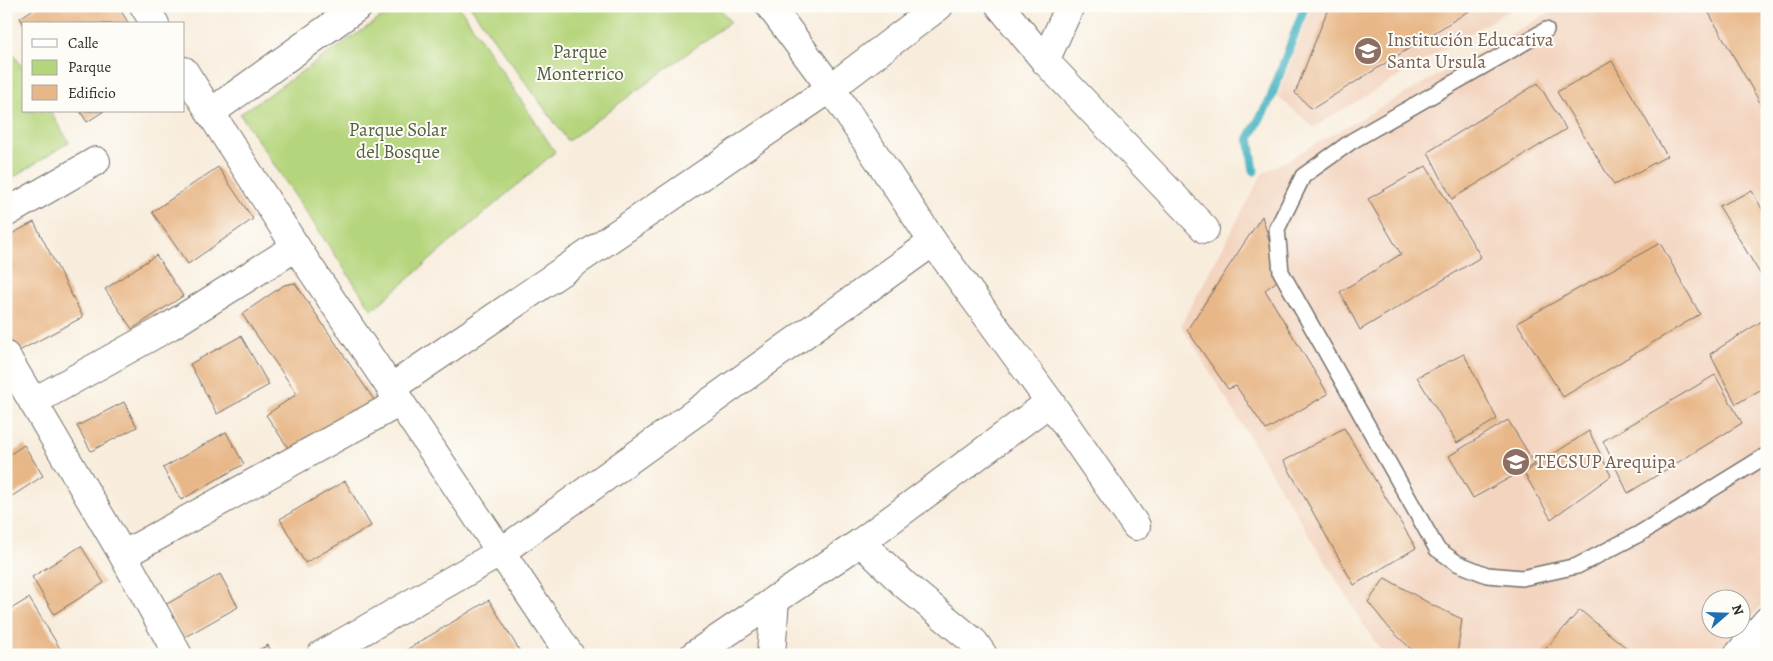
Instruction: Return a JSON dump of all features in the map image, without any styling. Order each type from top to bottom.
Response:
[{"type":"street","points":[[144,6],[154,22]]},
{"type":"street","points":[[210,113],[359,6]]},
{"type":"street","points":[[770,6],[831,88],[933,242],[1050,402],[1136,526]]},
{"type":"street","points":[[123,555],[396,395],[831,88],[939,6]]},
{"type":"street","points":[[1000,6],[1045,61],[1205,228]]},
{"type":"street","points":[[1045,61],[1070,6]]},
{"type":"street","points":[[185,72],[296,247],[570,655]]},
{"type":"street","points":[[6,213],[96,161]]},
{"type":"street","points":[[320,655],[501,552],[933,242]]},
{"type":"street","points":[[33,402],[170,326],[296,247]]},
{"type":"street","points":[[6,356],[123,555],[178,655]]},
{"type":"street","points":[[694,655],[861,542],[1050,402]]},
{"type":"street","points":[[861,542],[905,585],[974,642],[983,655]]},
{"type":"street","points":[[771,655],[776,599]]},
{"type":"street","points":[[1738,655],[1767,621]]},
{"type":"lane","points":[[1546,30],[1352,141],[1303,176],[1277,229],[1280,272],[1437,549],[1456,562],[1487,575],[1522,578],[1577,566],[1639,534],[1767,455]]},
{"type":"shaded area","name":"Institución Educativa Santa Ursula","points":[[1312,6],[1516,6],[1314,127],[1278,97]]},
{"type":"shaded area","name":"TECSUP Arequipa","points":[[1561,6],[1767,6],[1767,602],[1763,603],[1750,619],[1750,588],[1700,588],[1700,638],[1735,638],[1722,655],[1384,655],[1181,325],[1262,174]]},
{"type":"green space","name":"Parque Solar del Bosque","points":[[398,6],[459,6],[555,152],[372,310],[240,114]]},
{"type":"green space","name":"Parque Monterrico","points":[[470,6],[718,6],[730,22],[568,141]]},
{"type":"green space","points":[[6,43],[22,67],[22,112],[51,112],[69,142],[6,182]]},
{"type":"building","points":[[38,6],[118,6],[128,22],[23,22],[20,18]]},
{"type":"building","points":[[1329,6],[1477,6],[1312,109],[1295,93]]},
{"type":"building","points":[[1705,6],[1767,6],[1767,115]]},
{"type":"building","points":[[1612,61],[1667,156],[1614,185],[1557,92]]},
{"type":"building","points":[[1538,83],[1566,129],[1452,199],[1428,152]]},
{"type":"building","points":[[81,112],[102,112],[87,122]]},
{"type":"building","points":[[1426,166],[1481,257],[1360,330],[1340,292],[1401,254],[1368,199]]},
{"type":"building","points":[[218,167],[253,219],[188,264],[152,212]]},
{"type":"building","points":[[1752,191],[1767,218],[1767,285],[1719,206]]},
{"type":"building","points":[[1262,216],[1280,279],[1265,290],[1328,394],[1266,430],[1236,386],[1228,389],[1187,330]]},
{"type":"building","points":[[34,222],[83,317],[17,352],[6,331],[6,237]]},
{"type":"building","points":[[1660,243],[1700,314],[1563,397],[1517,323]]},
{"type":"building","points":[[156,255],[183,296],[132,329],[105,289]]},
{"type":"building","points":[[295,283],[374,400],[293,455],[266,415],[297,394],[242,314],[284,285]]},
{"type":"building","points":[[1762,321],[1767,328],[1767,386],[1736,404],[1710,354]]},
{"type":"building","points":[[241,336],[269,385],[217,414],[190,364]]},
{"type":"building","points":[[1464,354],[1497,419],[1457,443],[1417,377]]},
{"type":"building","points":[[1715,375],[1742,423],[1628,493],[1603,441]]},
{"type":"building","points":[[124,402],[137,427],[91,451],[77,426]]},
{"type":"building","points":[[1508,420],[1535,464],[1473,498],[1449,456]]},
{"type":"building","points":[[1344,428],[1416,548],[1354,585],[1284,461]]},
{"type":"building","points":[[1589,431],[1611,476],[1551,519],[1524,473]]},
{"type":"building","points":[[226,432],[244,464],[181,500],[163,468]]},
{"type":"building","points":[[24,445],[43,476],[6,500],[6,457]]},
{"type":"building","points":[[345,481],[371,526],[305,563],[280,519]]},
{"type":"building","points":[[81,546],[104,583],[54,614],[32,577]]},
{"type":"building","points":[[220,574],[238,607],[183,638],[165,605]]},
{"type":"building","points":[[1385,578],[1434,606],[1462,619],[1457,655],[1424,655],[1411,649],[1390,629],[1368,602]]},
{"type":"building","points":[[29,598],[64,655],[6,655],[6,612]]},
{"type":"building","points":[[489,600],[522,655],[398,655]]},
{"type":"building","points":[[1580,610],[1635,655],[1540,655]]},
{"type":"building","points":[[268,645],[273,655],[250,655]]},
{"type":"waterway","points":[[1254,171],[1249,138],[1270,100],[1305,6]]},
{"type":"place","name":"Institución Educativa Santa Ursula","points":[[1368,51]]},
{"type":"place","name":"TECSUP Arequipa","points":[[1516,462]]}]
